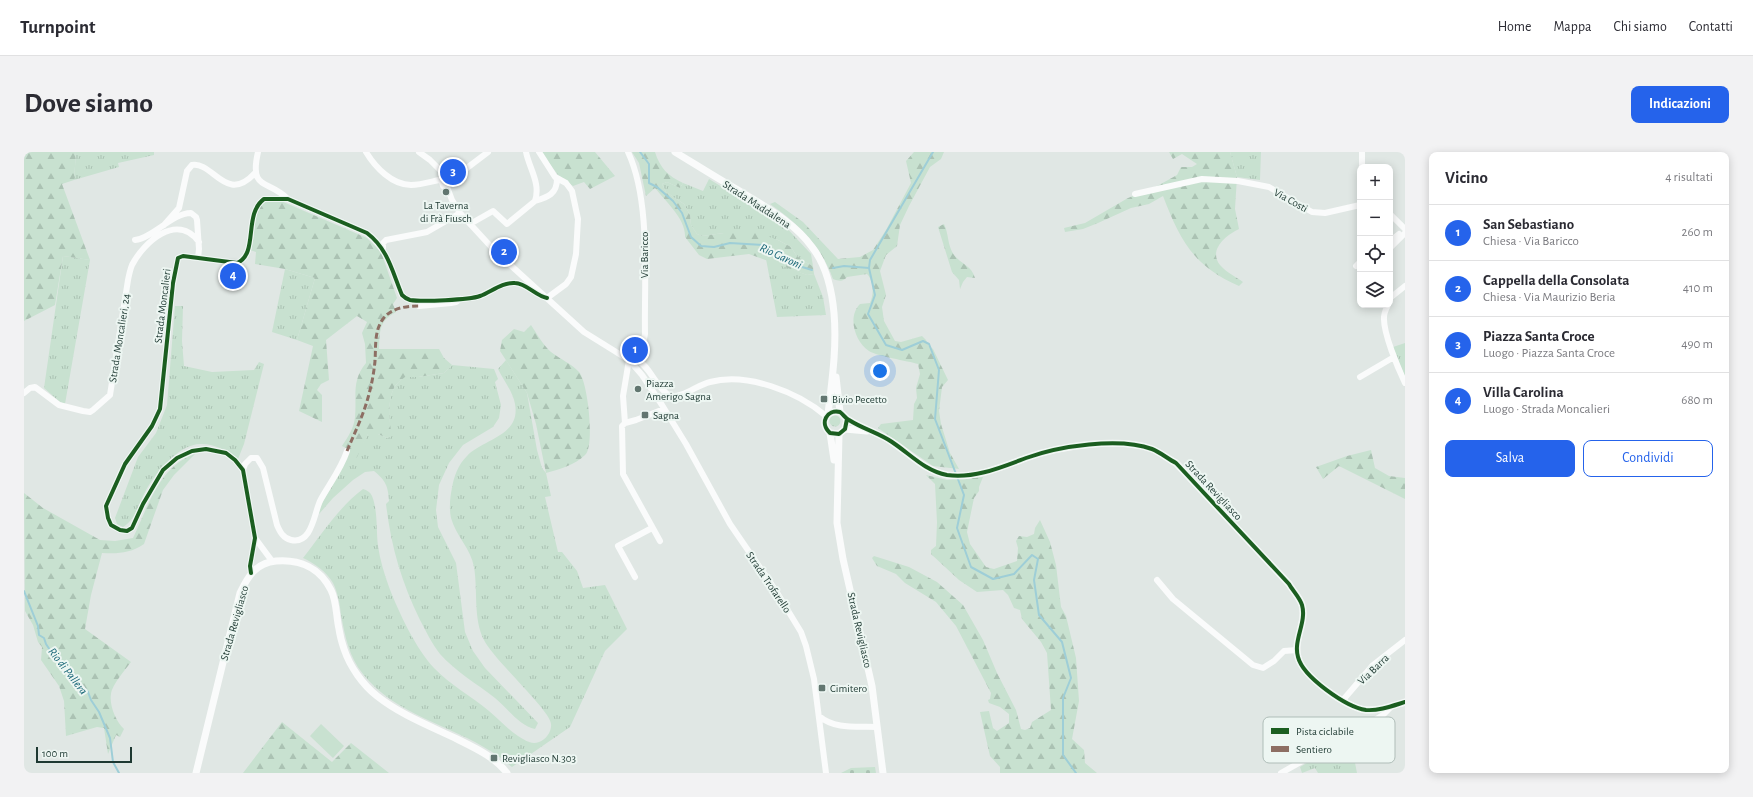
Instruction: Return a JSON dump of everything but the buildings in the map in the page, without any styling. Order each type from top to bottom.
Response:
[{"type":"street","points":[[258,152],[255,173],[257,179],[288,199]]},
{"type":"street","points":[[366,152],[378,168],[389,177],[409,185],[441,180],[446,192],[460,212],[495,251],[584,332],[629,360],[642,376],[664,409],[625,423]]},
{"type":"street","points":[[419,152],[441,171],[452,200]]},
{"type":"street","points":[[444,181],[463,171],[488,152]]},
{"type":"street","points":[[526,152],[535,178],[537,189],[535,201]]},
{"type":"street","points":[[539,152],[557,179],[566,183],[572,191],[576,202],[578,233],[574,268],[571,277],[566,284],[547,298]]},
{"type":"street","name":"Via Baricco","points":[[628,152],[637,172],[644,224],[645,334],[642,349],[636,359]]},
{"type":"street","name":"Strada Maddalena","points":[[675,152],[772,211],[792,226],[812,247],[822,266],[830,290],[834,313],[834,366],[840,412]]},
{"type":"street","points":[[1362,152],[1362,164]]},
{"type":"street","points":[[164,225],[179,208],[187,171],[192,165],[199,165],[222,181],[231,184],[242,183],[255,173]]},
{"type":"street","points":[[470,224],[493,212],[507,224],[535,201],[548,198],[555,190],[557,179]]},
{"type":"street","name":"Via Costi","points":[[1135,194],[1202,179],[1238,181],[1269,187],[1312,212],[1325,212],[1357,206]]},
{"type":"street","name":"Strada Moncalieri","points":[[243,470],[235,460],[226,453],[206,449],[192,451],[177,458],[163,470],[143,504],[132,528],[128,531],[120,530],[111,524],[108,518],[106,506],[124,464],[152,426],[160,409],[177,260],[183,256],[237,264],[240,262],[247,253],[255,209],[259,202],[264,199],[288,199],[367,233],[383,248],[404,297],[410,300],[480,296],[494,288],[516,283],[521,284],[541,297],[547,298]]},
{"type":"street","points":[[383,248],[383,242],[386,240],[427,232],[460,212]]},
{"type":"street","points":[[135,240],[146,238],[164,225],[185,214],[194,214],[197,220],[199,242],[198,258]]},
{"type":"street","points":[[1393,217],[1405,229],[1393,238]]},
{"type":"street","name":"Strada Moncalieri, 24","points":[[24,393],[30,388],[35,387],[59,405],[90,412],[102,403],[111,393],[128,280],[132,265],[150,243],[167,230],[181,230],[191,235],[199,242]]},
{"type":"street","points":[[1393,245],[1405,233]]},
{"type":"street","points":[[1393,296],[1405,286]]},
{"type":"street","points":[[419,306],[451,303],[456,302],[460,298]]},
{"type":"street","points":[[1387,308],[1384,317],[1394,357],[1405,383]]},
{"type":"street","points":[[1360,377],[1394,357]]},
{"type":"street","points":[[629,360],[636,359],[642,362],[662,390],[670,396],[679,396],[703,384],[716,381],[742,380],[768,385],[781,390],[812,405],[827,415],[832,411],[840,412]]},
{"type":"street","points":[[629,360],[623,396],[625,423],[622,426],[623,474],[660,541]]},
{"type":"street","name":"Strada Maddalena","points":[[827,415],[834,366]]},
{"type":"street","name":"Strada Trofarello","points":[[664,409],[686,444],[730,524],[776,592],[800,632],[810,659],[814,679],[826,773]]},
{"type":"street","name":"Strada Revigliasco","points":[[840,412],[847,419],[892,442],[932,470],[947,475],[967,475],[996,469],[1028,457],[1057,449],[1102,444],[1130,444],[1153,449],[1176,463],[1289,584],[1302,605],[1302,618],[1297,650]]},
{"type":"street","name":"Strada Revigliasco","points":[[827,415],[824,424],[830,432],[837,488]]},
{"type":"street","points":[[830,432],[839,434],[845,429],[847,419]]},
{"type":"street","name":"Strada Revigliasco","points":[[845,429],[872,432]]},
{"type":"street","name":"Strada Revigliasco","points":[[839,434],[837,523],[843,558],[872,686],[882,773]]},
{"type":"street","points":[[251,573],[250,566],[255,538],[243,470],[245,464],[251,458],[257,458],[264,468],[277,525],[281,534],[293,541],[303,538],[308,533],[319,502],[341,467],[347,451]]},
{"type":"street","points":[[635,577],[618,546],[652,528]]},
{"type":"street","points":[[255,538],[272,561]]},
{"type":"street","name":"Strada Revigliasco","points":[[196,773],[240,593],[251,573],[259,567],[272,561],[292,561],[303,563],[319,573],[332,591],[339,630],[345,651],[352,667],[376,696],[399,711],[474,748],[500,764],[507,773]]},
{"type":"street","points":[[1157,580],[1173,599],[1253,665],[1263,668],[1274,661],[1284,651],[1297,650],[1298,658],[1309,674],[1328,692],[1356,708],[1378,710],[1405,702]]},
{"type":"street","name":"Via Barra","points":[[1343,700],[1373,665],[1405,640]]},
{"type":"street","points":[[1380,717],[1391,707]]},
{"type":"street","points":[[819,716],[824,720],[843,726],[877,727]]},
{"type":"street","points":[[1281,773],[1299,763]]},
{"type":"green space","points":[[24,152],[76,152],[74,180],[62,184],[90,260],[63,256],[55,305],[24,321]]},
{"type":"green space","points":[[76,152],[154,152],[154,155],[118,163],[119,167],[74,180]]},
{"type":"green space","points":[[541,152],[595,152],[615,176],[590,189],[584,182],[573,186],[558,175]]},
{"type":"green space","points":[[632,152],[655,152],[659,163],[665,171],[683,183],[680,188],[667,182],[662,184],[666,192],[684,204],[690,215],[691,225],[697,234],[702,236],[724,233],[756,233],[776,239],[791,247],[796,255],[803,261],[813,266],[814,274],[807,275],[749,254],[707,259],[699,255],[685,237],[679,217],[655,188],[646,196],[639,163]]},
{"type":"green space","points":[[914,152],[944,152],[941,159],[930,167],[909,206],[900,225],[897,246],[886,255],[880,271],[886,295],[882,307],[884,321],[895,341],[901,342],[922,336],[928,345],[933,349],[948,380],[942,387],[939,411],[941,424],[950,453],[959,469],[933,466],[878,428],[881,424],[913,420],[914,404],[917,398],[916,388],[920,374],[918,364],[878,355],[864,347],[857,336],[853,322],[856,309],[860,304],[870,303],[873,292],[871,280],[867,274],[847,277],[841,281],[833,279],[822,256],[808,237],[800,228],[770,204],[775,202],[803,222],[838,259],[860,257],[873,250],[886,230],[911,183],[906,161]]},
{"type":"green space","points":[[1169,152],[1230,152],[1237,177],[1235,209],[1239,229],[1224,239],[1217,249],[1216,254],[1222,268],[1243,282],[1239,286],[1210,270],[1190,250],[1182,239],[1163,196],[1149,204],[1131,208],[1083,229],[1065,232],[1064,228],[1085,223],[1128,198],[1159,185],[1177,175],[1181,167],[1192,167],[1197,164],[1182,154],[1173,159]]},
{"type":"green space","points":[[1230,152],[1261,152],[1260,180],[1237,177]]},
{"type":"green space","points":[[709,179],[783,224],[811,254],[813,266],[803,261],[796,255],[791,247],[776,239],[724,233],[702,236],[697,234],[691,225],[690,215],[684,204],[666,192],[662,184],[667,182],[680,188],[683,183],[703,191]]},
{"type":"green space","points":[[266,201],[281,201],[367,238],[381,252],[397,298],[393,304],[396,312],[386,319],[380,331],[379,349],[439,349],[444,358],[452,365],[444,373],[418,377],[405,377],[399,382],[390,399],[389,418],[392,436],[387,438],[378,434],[368,434],[357,457],[343,466],[350,450],[342,446],[353,425],[355,417],[356,382],[366,363],[365,344],[362,333],[367,322],[357,316],[326,340],[329,380],[321,384],[317,390],[322,395],[322,422],[299,411],[313,346],[297,340],[315,278],[285,269],[255,264],[256,252],[250,250],[257,209]]},
{"type":"green space","points":[[944,224],[954,255],[969,268],[974,274],[975,278],[967,277],[960,289],[959,280],[952,272],[938,227]]},
{"type":"green space","points":[[63,256],[90,260],[65,404],[60,402],[44,388]]},
{"type":"green space","points":[[766,259],[807,275],[814,274],[823,297],[826,315],[777,317]]},
{"type":"green space","points":[[285,269],[315,278],[297,340],[272,332]]},
{"type":"green space","points":[[175,306],[183,306],[182,341],[184,366],[212,372],[254,370],[259,362],[264,364],[244,444],[238,459],[226,451],[212,445],[193,445],[184,449],[167,462],[153,478],[133,517],[123,527],[117,524],[115,518],[138,457],[156,433],[167,405]]},
{"type":"green space","points":[[531,325],[540,339],[554,355],[573,366],[579,372],[585,388],[589,414],[590,440],[588,450],[585,455],[572,464],[546,473],[536,424],[527,393],[500,351],[502,340],[514,329],[524,332]]},
{"type":"green space","points":[[1405,343],[1405,377],[1393,347]]},
{"type":"green space","points":[[506,360],[527,393],[537,450],[542,468],[546,473],[551,496],[545,497],[558,552],[562,552],[577,571],[583,588],[605,585],[627,629],[605,651],[570,727],[512,767],[495,754],[476,743],[407,710],[376,688],[363,674],[354,661],[348,646],[339,603],[333,583],[320,568],[303,558],[346,504],[363,489],[368,491],[374,502],[377,540],[387,582],[408,629],[427,660],[447,680],[493,714],[518,736],[528,742],[536,743],[542,741],[546,737],[551,727],[548,717],[542,708],[489,649],[484,640],[478,623],[474,567],[467,548],[453,525],[450,514],[450,499],[453,484],[455,475],[461,463],[474,450],[507,430],[515,415],[514,400],[498,369]]},
{"type":"green space","points":[[452,365],[494,369],[498,379],[495,382],[501,405],[499,418],[493,427],[463,445],[449,463],[439,485],[436,510],[438,527],[456,563],[465,632],[473,651],[485,668],[538,723],[535,729],[519,721],[495,698],[452,666],[434,646],[413,606],[402,577],[394,549],[388,519],[386,504],[389,501],[388,491],[384,481],[374,471],[365,472],[353,480],[333,498],[319,514],[320,507],[343,466],[363,443],[368,434],[378,434],[387,438],[391,436],[389,405],[392,393],[397,384],[405,376],[418,377],[444,373]]},
{"type":"green space","points":[[835,415],[839,417],[841,421],[839,425],[835,427],[831,425],[829,421],[831,417]]},
{"type":"green space","points":[[1371,450],[1375,468],[1389,476],[1405,478],[1405,499],[1339,466],[1323,479],[1316,467],[1347,456]]},
{"type":"green space","points":[[195,454],[174,475],[163,490],[144,544],[124,552],[102,553],[91,595],[85,629],[131,662],[114,686],[111,694],[112,708],[118,722],[124,729],[120,737],[116,735],[108,754],[104,728],[97,727],[66,736],[64,701],[59,686],[41,660],[42,647],[38,642],[33,625],[25,611],[24,493],[43,508],[100,540],[115,541],[133,538],[156,489],[164,478],[172,468]]},
{"type":"green space","points":[[926,475],[947,480],[983,477],[979,491],[974,498],[967,532],[970,544],[986,567],[994,569],[1017,561],[1018,548],[1016,541],[1019,536],[1027,537],[1034,534],[1035,528],[1040,520],[1050,542],[1056,565],[1061,607],[1066,616],[1076,658],[1079,701],[1072,739],[1084,750],[1085,763],[1097,773],[1000,773],[1000,767],[990,756],[980,712],[989,711],[993,728],[997,731],[1009,723],[1009,714],[1000,707],[989,703],[988,700],[990,699],[991,693],[956,626],[936,602],[905,583],[896,574],[877,566],[872,558],[874,556],[909,567],[937,582],[963,605],[983,640],[997,673],[1016,710],[1021,729],[1025,730],[1030,728],[1032,722],[1051,710],[1047,653],[1041,642],[1022,619],[1020,610],[1014,608],[1008,595],[1003,590],[977,592],[959,580],[931,554],[931,550],[936,546],[937,522],[935,484]]},
{"type":"green space","points":[[282,722],[332,762],[351,743],[389,773],[243,773]]},
{"type":"green space","points":[[321,724],[344,746],[333,758],[310,736]]},
{"type":"green space","points":[[1307,763],[1355,763],[1357,773],[1318,773],[1315,768],[1302,773],[1300,767]]},
{"type":"green space","points":[[875,767],[876,773],[841,773],[851,768]]},
{"type":"waterway","name":"Rio Garoni","points":[[640,152],[649,164],[649,183],[657,187],[673,201],[682,213],[691,237],[701,246],[714,247],[730,243],[763,245],[799,266],[812,270]]},
{"type":"waterway","points":[[933,152],[870,260],[869,268],[875,295],[868,314],[886,345],[902,350],[923,341],[929,344],[939,370],[935,419],[964,495],[957,528],[971,567],[993,579],[1014,574],[1032,555],[1038,559],[1034,580],[1039,615],[1062,642],[1071,678],[1063,698],[1063,755],[1076,773]]},
{"type":"waterway","name":"Rio Garoni","points":[[833,268],[844,266],[869,268]]},
{"type":"waterway","name":"Rio di Pallera","points":[[24,591],[38,626],[39,635],[44,638],[54,656],[71,670],[77,681],[88,692],[91,700],[99,712],[110,738],[113,762],[119,773]]},
{"type":"marked path","points":[[347,451],[362,416],[370,390],[375,365],[377,334],[380,324],[386,315],[394,310],[409,306],[419,306]]},
{"type":"cycle path","points":[[251,573],[250,566],[255,538],[243,470],[235,460],[226,453],[206,449],[192,451],[177,458],[163,470],[143,504],[132,528],[127,531],[120,530],[111,525],[108,518],[106,506],[125,464],[152,426],[160,409],[173,283],[178,258],[183,256],[237,263],[244,258],[248,251],[252,223],[258,206],[264,199],[288,199],[367,233],[385,253],[402,295],[409,300],[456,300],[480,296],[510,283],[523,285],[547,298]]},
{"type":"cycle path","points":[[847,419],[845,429],[839,434],[830,433],[825,425],[828,415],[831,413],[840,412],[854,423],[892,442],[918,462],[932,470],[947,475],[957,476],[978,474],[1040,454],[1089,444],[1106,443],[1138,445],[1155,450],[1176,463],[1289,584],[1301,602],[1303,611],[1303,618],[1297,644],[1298,657],[1302,665],[1316,682],[1337,697],[1358,708],[1366,710],[1386,708],[1405,702]]},
{"type":"place","name":"Piazza Santa Croce","points":[[453,172]]},
{"type":"place","name":"La Taverna di Frà Fiusch","points":[[446,192]]},
{"type":"place","name":"Cappella della Consolata","points":[[504,252]]},
{"type":"place","name":"Villa Carolina","points":[[233,276]]},
{"type":"place","name":"San Sebastiano","points":[[635,350]]},
{"type":"place","name":"Piazza Amerigo Sagna","points":[[638,389]]},
{"type":"place","name":"Bivio Pecetto","points":[[824,399]]},
{"type":"place","name":"Sagna","points":[[645,415]]},
{"type":"place","name":"Cimitero","points":[[822,688]]},
{"type":"place","name":"Revigliasco N.303","points":[[494,758]]}]
